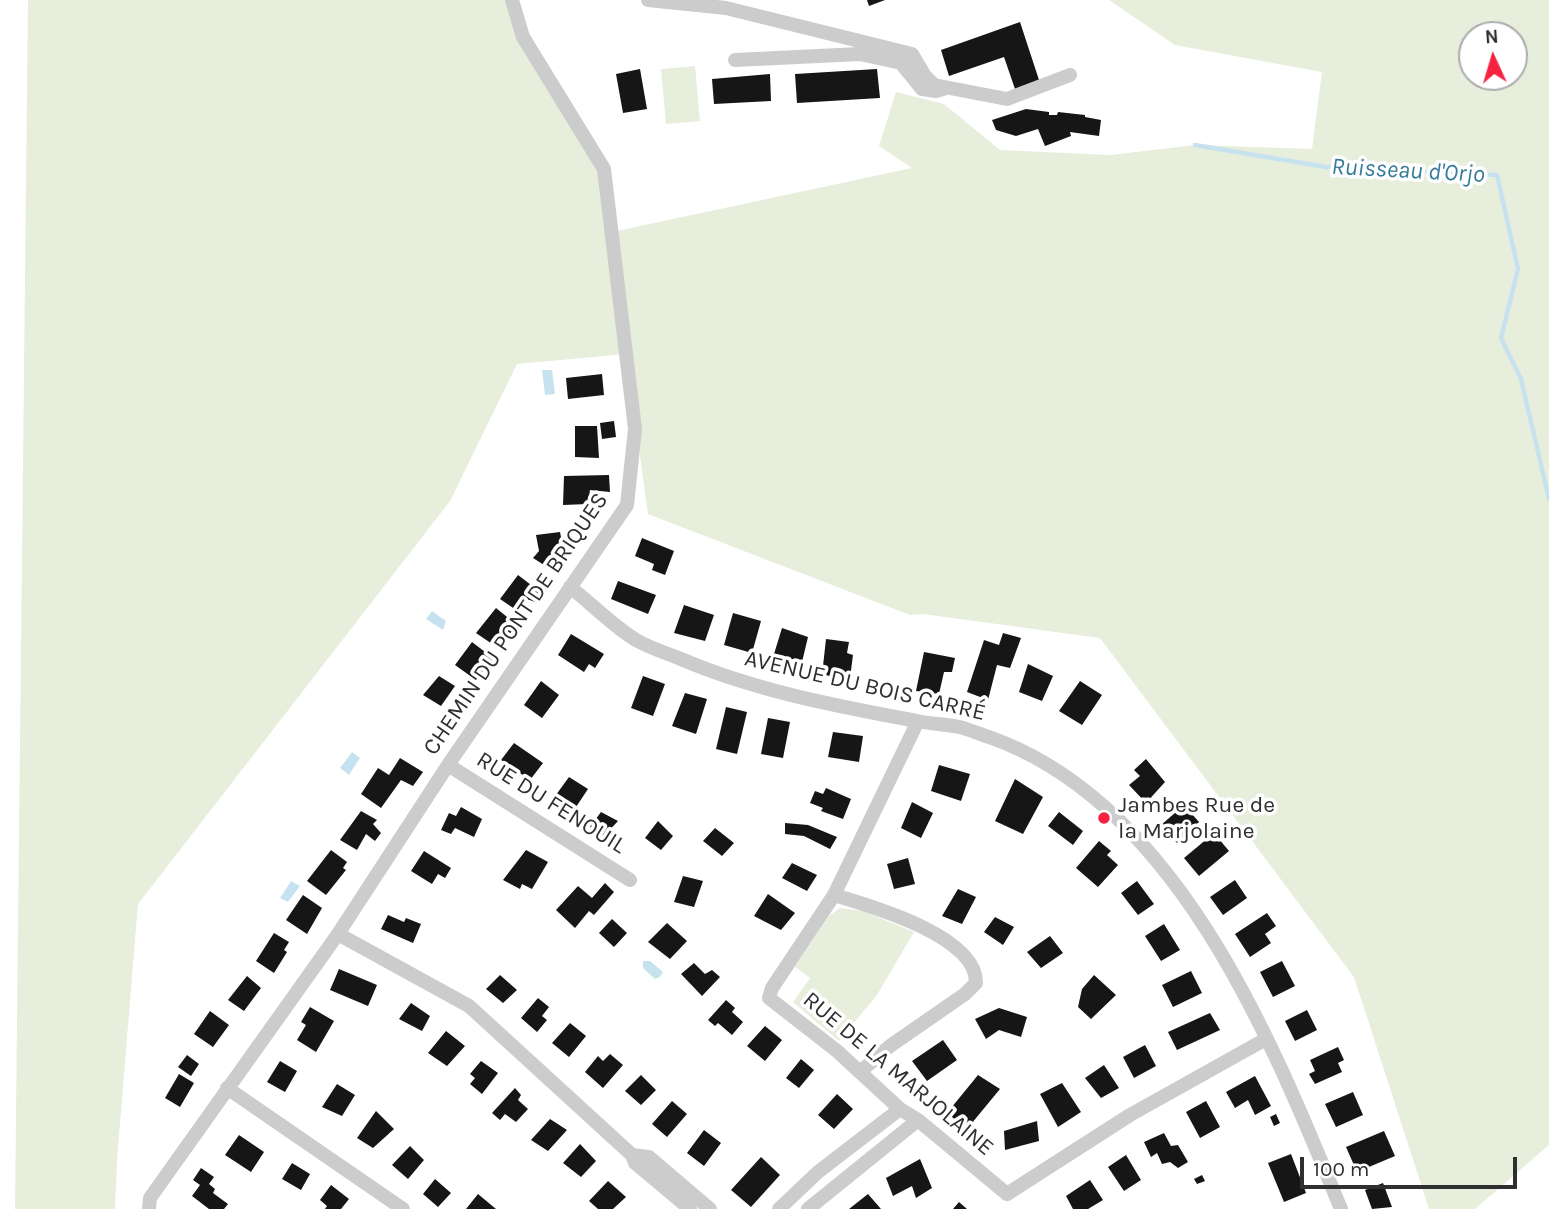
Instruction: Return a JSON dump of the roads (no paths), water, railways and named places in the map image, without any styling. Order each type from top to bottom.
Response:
[{"type":"street","name":"CHEMIN DU PONT DE BRIQUES","points":[[149,1209],[150,1198],[338,934],[448,765],[627,505],[635,429],[604,169],[523,37],[512,0]]},
{"type":"street","points":[[648,0],[735,10],[912,54],[925,76],[934,85],[1007,99],[1070,75]]},
{"type":"street","points":[[735,61],[860,54],[901,63],[922,89],[936,91],[947,88]]},
{"type":"street","name":"AVENUE DU BOIS CARRÉ","points":[[570,587],[637,640],[718,674],[794,697],[918,722],[960,727],[1021,748],[1074,780],[1123,821],[1168,872],[1212,939],[1266,1039],[1305,1120],[1341,1209]]},
{"type":"street","name":"RUE DE LA MARJOLAINE","points":[[918,722],[834,895],[772,988],[769,998],[861,1071],[900,1109],[918,1120],[1007,1194],[1130,1115],[1266,1039]]},
{"type":"street","name":"RUE DU FENOUIL","points":[[448,765],[630,880]]},
{"type":"street","points":[[834,895],[918,924],[952,946],[971,963],[976,974],[976,983],[965,994],[890,1045],[861,1071]]},
{"type":"street","points":[[338,934],[469,1006],[632,1155],[635,1163],[690,1209]]},
{"type":"street","points":[[227,1088],[403,1209]]},
{"type":"street","points":[[779,1209],[818,1172],[900,1109]]},
{"type":"street","points":[[808,1209],[918,1120]]},
{"type":"street","points":[[632,1155],[649,1157],[710,1209]]},
{"type":"water","points":[[542,370],[552,370],[555,394],[545,395]]},
{"type":"water","points":[[432,611],[446,621],[443,630],[426,619]]},
{"type":"water","points":[[352,752],[360,758],[349,775],[340,768]]},
{"type":"water","points":[[291,881],[300,886],[288,902],[280,898]]},
{"type":"water","points":[[643,961],[650,961],[663,972],[660,977],[655,979],[643,968]]},
{"type":"waterway","name":"Ruisseau d'Orjo","points":[[1195,145],[1326,167],[1497,175],[1518,269],[1501,338],[1521,379],[1549,499]]},
{"type":"place","name":"Jambes Rue de la Marjolaine","points":[[1104,818]]}]
